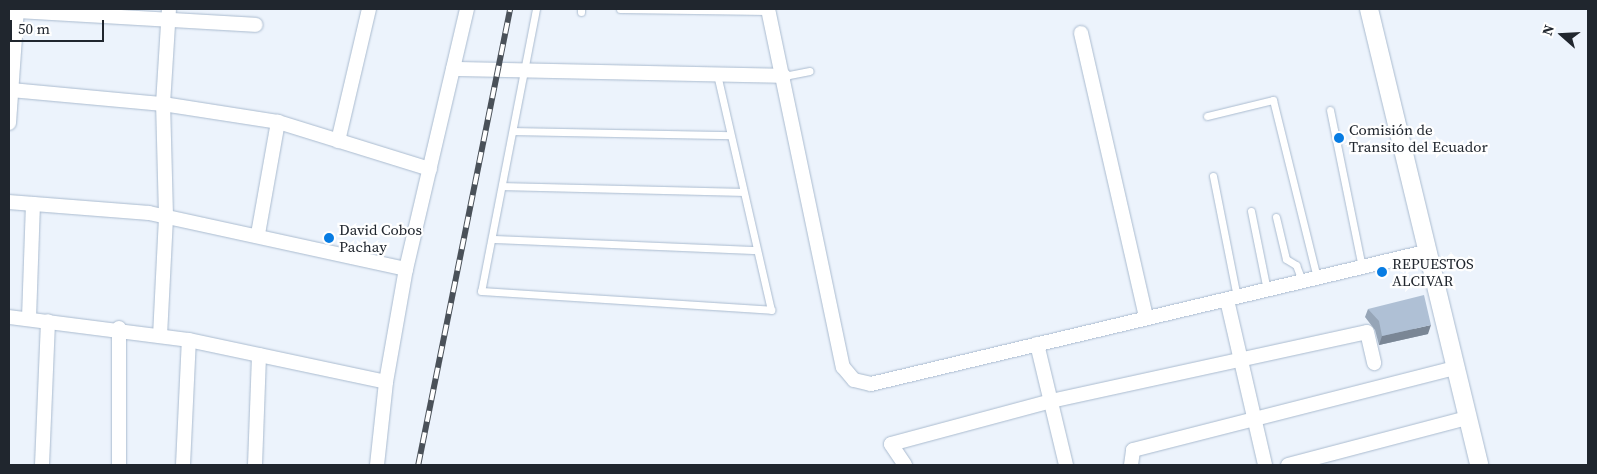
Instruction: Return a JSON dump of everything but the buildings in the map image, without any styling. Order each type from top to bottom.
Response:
[{"type":"street","points":[[338,141],[370,9]]},
{"type":"street","points":[[378,465],[386,382],[406,269],[467,9]]},
{"type":"street","points":[[1369,9],[1425,252],[1479,465]]},
{"type":"street","points":[[9,123],[16,10],[168,14],[256,25]]},
{"type":"street","points":[[768,10],[784,76],[843,367],[854,380],[871,384],[1425,252]]},
{"type":"street","points":[[160,336],[166,216],[163,104],[168,14]]},
{"type":"street","points":[[1081,32],[1146,317]]},
{"type":"street","points":[[453,69],[784,76]]},
{"type":"street","points":[[11,90],[163,104],[278,122],[430,169]]},
{"type":"street","points":[[258,234],[278,122]]},
{"type":"street","points":[[9,202],[166,216],[258,234],[406,269]]},
{"type":"street","points":[[29,318],[33,204]]},
{"type":"street","points":[[1232,298],[1241,361],[1265,465]]},
{"type":"street","points":[[9,316],[119,328],[189,340],[386,382]]},
{"type":"street","points":[[42,465],[48,321]]},
{"type":"street","points":[[119,328],[119,465]]},
{"type":"street","points":[[905,465],[892,444],[1051,401],[1367,332],[1374,364]]},
{"type":"street","points":[[183,465],[189,340]]},
{"type":"street","points":[[1037,344],[1066,465]]},
{"type":"street","points":[[256,465],[260,355]]},
{"type":"street","points":[[1131,465],[1133,450],[1254,417],[1454,368]]},
{"type":"street","points":[[1288,465],[1467,418]]},
{"type":"lane","points":[[536,9],[526,70],[481,291],[771,310],[755,250],[717,74]]},
{"type":"lane","points":[[620,9],[768,10]]},
{"type":"lane","points":[[784,76],[810,71]]},
{"type":"lane","points":[[1207,116],[1273,100],[1318,278]]},
{"type":"lane","points":[[1330,110],[1362,267]]},
{"type":"lane","points":[[514,131],[729,135]]},
{"type":"lane","points":[[1213,176],[1232,298]]},
{"type":"lane","points":[[503,186],[742,192]]},
{"type":"lane","points":[[1250,211],[1267,290]]},
{"type":"lane","points":[[1276,217],[1286,259],[1296,265],[1302,281]]},
{"type":"lane","points":[[492,240],[755,250]]},
{"type":"railway","points":[[418,465],[510,9]]},
{"type":"place","name":"Comisión de Transito del Ecuador","points":[[1339,138]]},
{"type":"place","name":"David Cobos Pachay","points":[[329,238]]},
{"type":"place","name":"REPUESTOS ALCIVAR","points":[[1382,272]]}]
